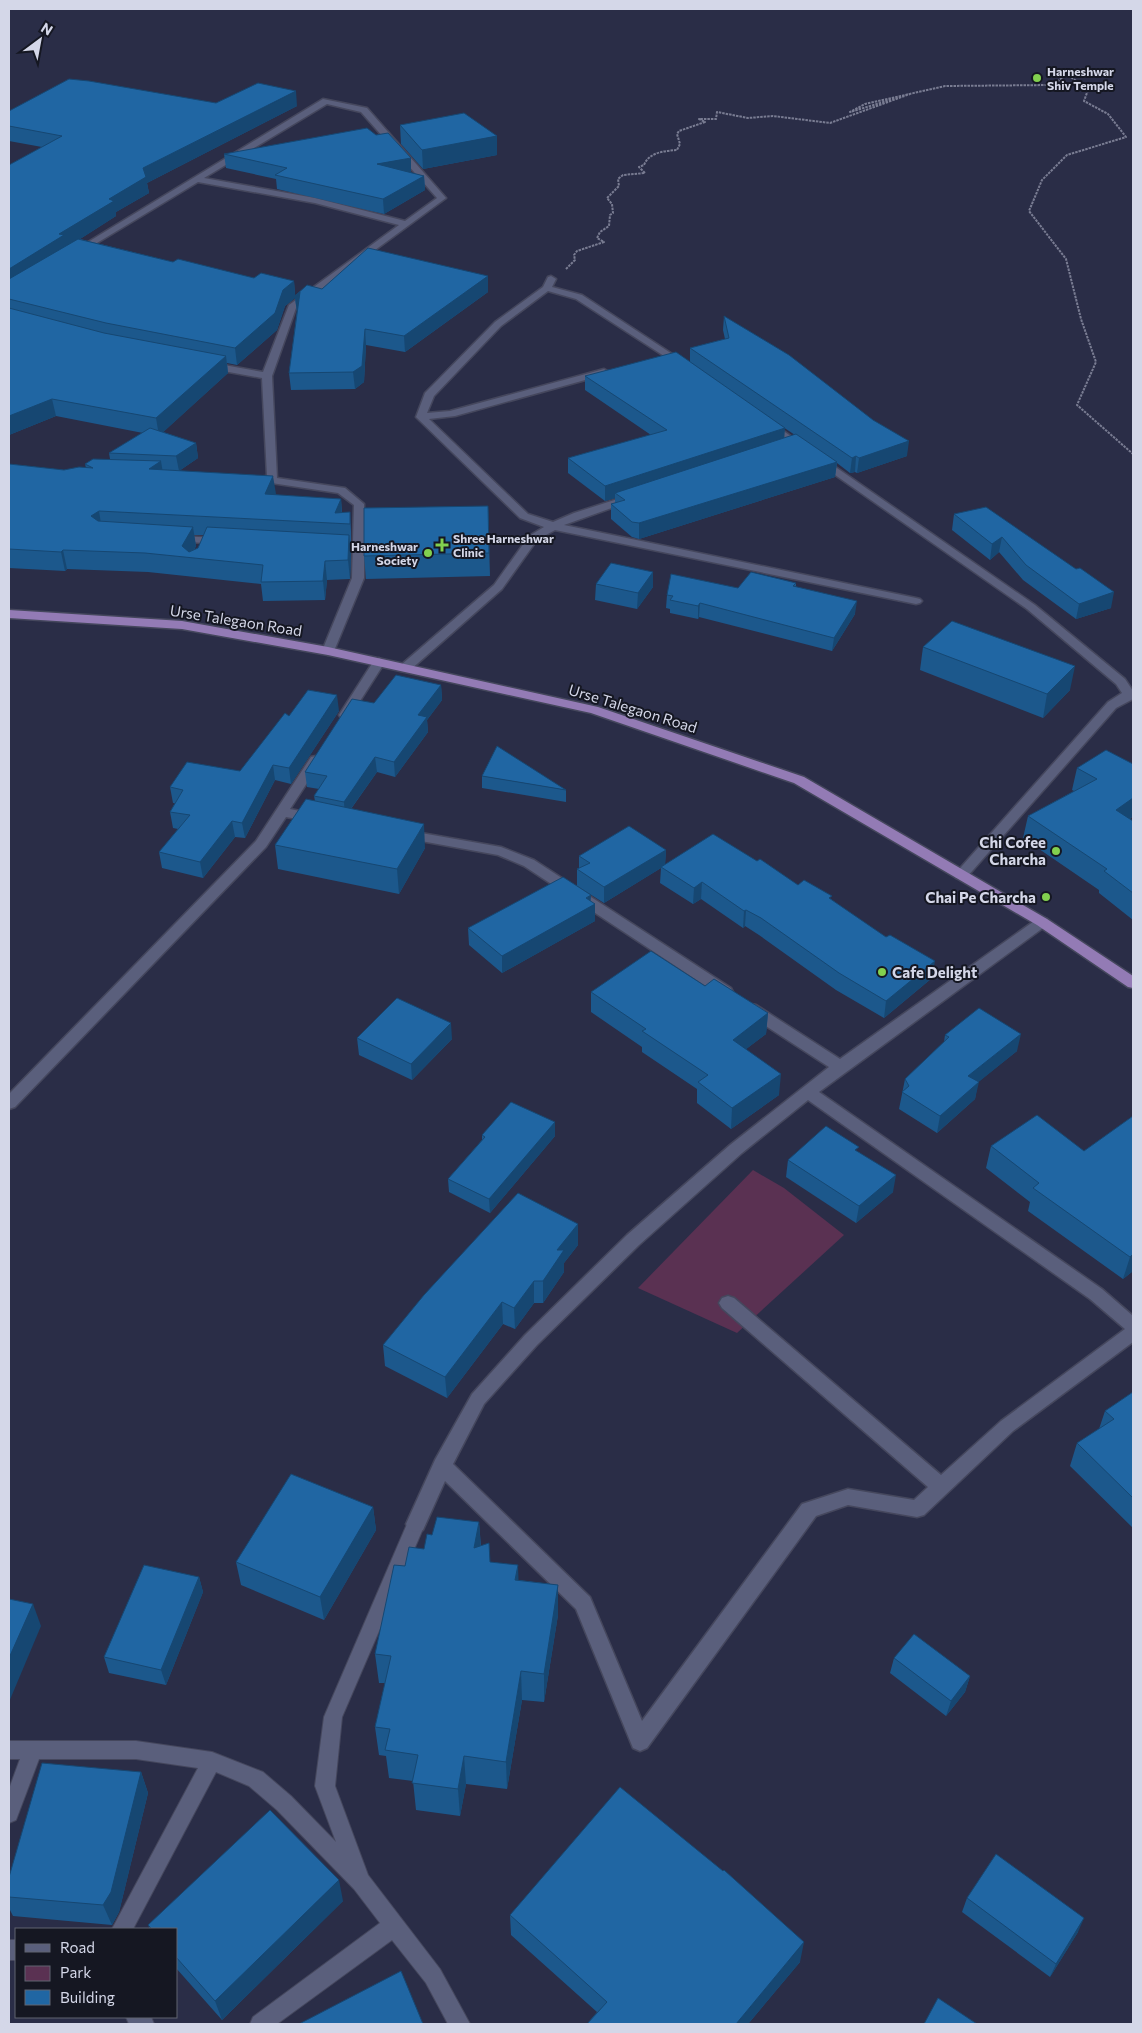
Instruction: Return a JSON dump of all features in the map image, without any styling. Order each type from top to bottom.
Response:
[{"type":"highway","name":"Urse Talegaon Road","points":[[9,614],[182,626],[328,651],[594,710],[799,780],[1042,922],[1133,983]]},
{"type":"street","points":[[63,259],[326,101],[364,110],[442,198],[303,294],[292,307],[267,376],[272,480]]},
{"type":"street","points":[[197,179],[315,201],[406,224]]},
{"type":"street","points":[[87,245],[106,249]]},
{"type":"street","points":[[421,417],[429,395],[498,324],[549,284],[579,297],[693,372]]},
{"type":"street","points":[[650,360],[669,355]]},
{"type":"street","points":[[201,364],[267,376]]},
{"type":"street","points":[[421,417],[451,414],[612,370]]},
{"type":"street","points":[[758,416],[1031,607],[1121,682],[1131,694],[1112,705],[961,875]]},
{"type":"street","points":[[421,417],[524,516],[553,526],[916,601]]},
{"type":"street","points":[[780,450],[798,444]]},
{"type":"street","points":[[252,479],[341,490],[359,504],[354,548],[358,578],[328,651]]},
{"type":"street","points":[[405,668],[498,587],[533,538],[553,526],[578,515],[642,494]]},
{"type":"street","points":[[167,538],[204,545],[235,542]]},
{"type":"street","points":[[336,728],[379,662]]},
{"type":"street","points":[[9,1103],[261,844],[325,745]]},
{"type":"street","points":[[282,812],[330,820]]},
{"type":"street","points":[[387,830],[501,851],[529,863],[840,1067]]},
{"type":"street","points":[[416,1524],[442,1466],[478,1399],[531,1340],[633,1240],[736,1149],[840,1067],[1042,922]]},
{"type":"street","points":[[808,1092],[1096,1294],[1133,1326]]},
{"type":"street","points":[[728,1303],[941,1486]]},
{"type":"street","points":[[442,1466],[583,1603],[640,1740],[809,1510],[848,1497],[917,1509],[1007,1426],[1133,1333]]},
{"type":"lane","points":[[361,1882],[325,1786],[333,1717],[416,1524]]},
{"type":"lane","points":[[9,1750],[136,1750],[212,1761],[256,1779],[284,1803],[361,1882],[396,1925],[432,1976],[460,2024]]},
{"type":"lane","points":[[9,1813],[33,1751]]},
{"type":"lane","points":[[123,1928],[212,1761]]},
{"type":"lane","points":[[260,2024],[396,1925]]},
{"type":"path","points":[[910,94],[850,112],[864,104],[945,86],[1053,85],[1067,74],[1088,90],[1084,101],[1108,114],[1126,137],[1066,155],[1042,180],[1029,211],[1066,259],[1081,319],[1096,362],[1077,405],[1133,454]]},
{"type":"path","points":[[549,284],[576,260],[574,254],[577,251],[604,242],[597,238],[597,236],[600,231],[609,226],[612,204],[607,198],[619,186],[618,179],[623,175],[645,173],[639,167],[644,165],[646,160],[660,152],[677,150],[680,144],[677,134],[684,128],[705,122],[699,120],[702,118],[716,119],[717,112],[721,111],[737,117],[773,116],[830,123],[910,94]]},
{"type":"green space","points":[[753,1170],[784,1188],[844,1235],[737,1333],[638,1288]]},
{"type":"building","points":[[69,79],[216,103],[258,83],[296,91],[143,168],[146,177],[109,199],[114,201],[59,234],[64,235],[9,269],[9,165],[62,136],[9,126],[9,111]]},
{"type":"building","points":[[464,113],[497,136],[422,150],[400,125]]},
{"type":"building","points":[[367,128],[376,135],[388,133],[411,158],[377,164],[424,176],[383,199],[275,175],[287,168],[224,154]]},
{"type":"building","points":[[78,239],[173,262],[178,259],[254,278],[261,273],[294,281],[283,290],[275,313],[235,348],[106,323],[9,299],[9,279]]},
{"type":"building","points":[[368,248],[488,276],[404,336],[365,329],[362,366],[353,372],[289,373],[300,292],[295,296],[307,285],[322,289]]},
{"type":"building","points":[[9,308],[104,333],[226,356],[156,418],[52,399],[9,416]]},
{"type":"building","points":[[724,316],[789,355],[873,420],[909,441],[859,458],[856,456],[852,458],[690,348],[729,338]]},
{"type":"building","points":[[676,352],[785,428],[605,486],[568,458],[667,430],[585,376]]},
{"type":"building","points":[[150,428],[196,443],[176,456],[109,453]]},
{"type":"building","points":[[796,434],[837,462],[639,523],[632,522],[611,504],[625,500],[615,493]]},
{"type":"building","points":[[93,459],[161,461],[149,469],[273,476],[265,494],[341,499],[335,513],[350,512],[350,524],[99,511],[91,516],[98,521],[193,527],[182,546],[189,552],[198,548],[207,527],[349,535],[348,560],[325,561],[323,581],[261,582],[263,565],[145,553],[9,549],[9,464],[64,470],[79,467],[93,468],[85,464]]},
{"type":"building","points":[[488,506],[489,553],[364,556],[364,508]]},
{"type":"building","points":[[986,507],[1076,569],[1080,568],[1114,592],[1079,604],[1026,565],[1002,537],[992,544],[954,514]]},
{"type":"building","points":[[611,563],[653,572],[638,593],[596,584]]},
{"type":"building","points":[[751,572],[796,583],[793,586],[857,601],[834,638],[700,603],[698,606],[670,600],[673,596],[667,595],[671,574],[738,588]]},
{"type":"building","points":[[952,621],[1075,666],[1047,694],[923,647]]},
{"type":"building","points":[[396,675],[441,685],[418,715],[427,717],[394,762],[375,757],[344,802],[314,796],[327,776],[305,772],[352,699],[374,703]]},
{"type":"building","points":[[308,690],[337,695],[289,768],[273,765],[242,823],[232,821],[200,862],[159,852],[190,815],[170,812],[183,790],[170,787],[187,762],[240,771],[285,713],[289,716]]},
{"type":"building","points":[[497,746],[566,790],[482,776]]},
{"type":"building","points":[[1106,750],[1133,764],[1133,798],[1116,810],[1133,821],[1133,893],[1104,871],[1107,869],[1028,816],[1097,779],[1077,768]]},
{"type":"building","points":[[306,799],[424,824],[397,869],[275,845]]},
{"type":"building","points":[[629,826],[666,850],[604,887],[577,869],[590,863],[579,856]]},
{"type":"building","points":[[713,834],[757,861],[760,859],[798,885],[804,880],[832,896],[829,898],[886,937],[890,935],[935,961],[886,1001],[839,973],[761,918],[746,910],[744,911],[702,882],[694,888],[661,867]]},
{"type":"building","points":[[563,877],[591,895],[586,898],[595,904],[502,956],[468,928]]},
{"type":"building","points":[[651,951],[705,986],[714,979],[768,1013],[733,1040],[781,1074],[732,1108],[698,1082],[708,1075],[642,1031],[646,1029],[591,992]]},
{"type":"building","points":[[397,998],[451,1023],[411,1064],[357,1038]]},
{"type":"building","points":[[979,1008],[1021,1034],[968,1076],[979,1082],[940,1116],[902,1092],[909,1086],[905,1079],[949,1037],[945,1035]]},
{"type":"building","points":[[511,1102],[555,1122],[489,1199],[448,1179],[485,1137],[482,1135]]},
{"type":"building","points":[[1037,1115],[1084,1151],[1133,1116],[1133,1254],[1130,1257],[1033,1188],[1039,1183],[991,1146]]},
{"type":"building","points":[[826,1126],[859,1147],[855,1150],[896,1175],[859,1206],[788,1160]]},
{"type":"building","points":[[518,1193],[578,1224],[557,1250],[564,1250],[543,1281],[534,1281],[514,1308],[502,1302],[445,1377],[383,1345],[424,1295]]},
{"type":"building","points":[[1133,1392],[1133,1498],[1077,1443],[1114,1419],[1105,1411]]},
{"type":"building","points":[[291,1474],[373,1507],[320,1597],[236,1562]]},
{"type":"building","points":[[437,1517],[479,1522],[474,1548],[489,1543],[490,1562],[518,1565],[515,1580],[558,1585],[544,1674],[521,1671],[506,1762],[464,1756],[458,1789],[412,1783],[418,1755],[385,1750],[390,1729],[375,1727],[391,1656],[375,1654],[394,1565],[405,1566],[409,1547],[424,1549],[427,1534],[432,1535]]},
{"type":"building","points":[[144,1565],[199,1577],[161,1670],[104,1657]]},
{"type":"building","points":[[9,1599],[33,1604],[9,1658]]},
{"type":"building","points":[[914,1634],[970,1676],[951,1701],[894,1658]]},
{"type":"building","points":[[42,1763],[141,1772],[111,1892],[103,1905],[9,1897],[9,1877]]},
{"type":"building","points":[[620,1787],[724,1870],[804,1942],[736,2024],[587,2024],[607,2002],[510,1915]]},
{"type":"building","points":[[270,1810],[339,1880],[215,2001],[178,1959],[178,1928],[151,1928],[148,1925]]},
{"type":"building","points":[[996,1854],[1084,1918],[1056,1964],[967,1898]]},
{"type":"building","points":[[401,1971],[423,2024],[299,2024]]},
{"type":"building","points":[[938,1998],[977,2024],[924,2024]]},
{"type":"place","name":"Harneshwar Shiv Temple","points":[[1037,78]]},
{"type":"place","name":"Shree Harneshwar Clinic","points":[[442,545]]},
{"type":"place","name":"Harneshwar Society","points":[[428,553]]},
{"type":"place","name":"Chi Cofee Charcha","points":[[1056,851]]},
{"type":"place","name":"Chai Pe Charcha","points":[[1046,897]]},
{"type":"place","name":"Cafe Delight","points":[[882,972]]}]
